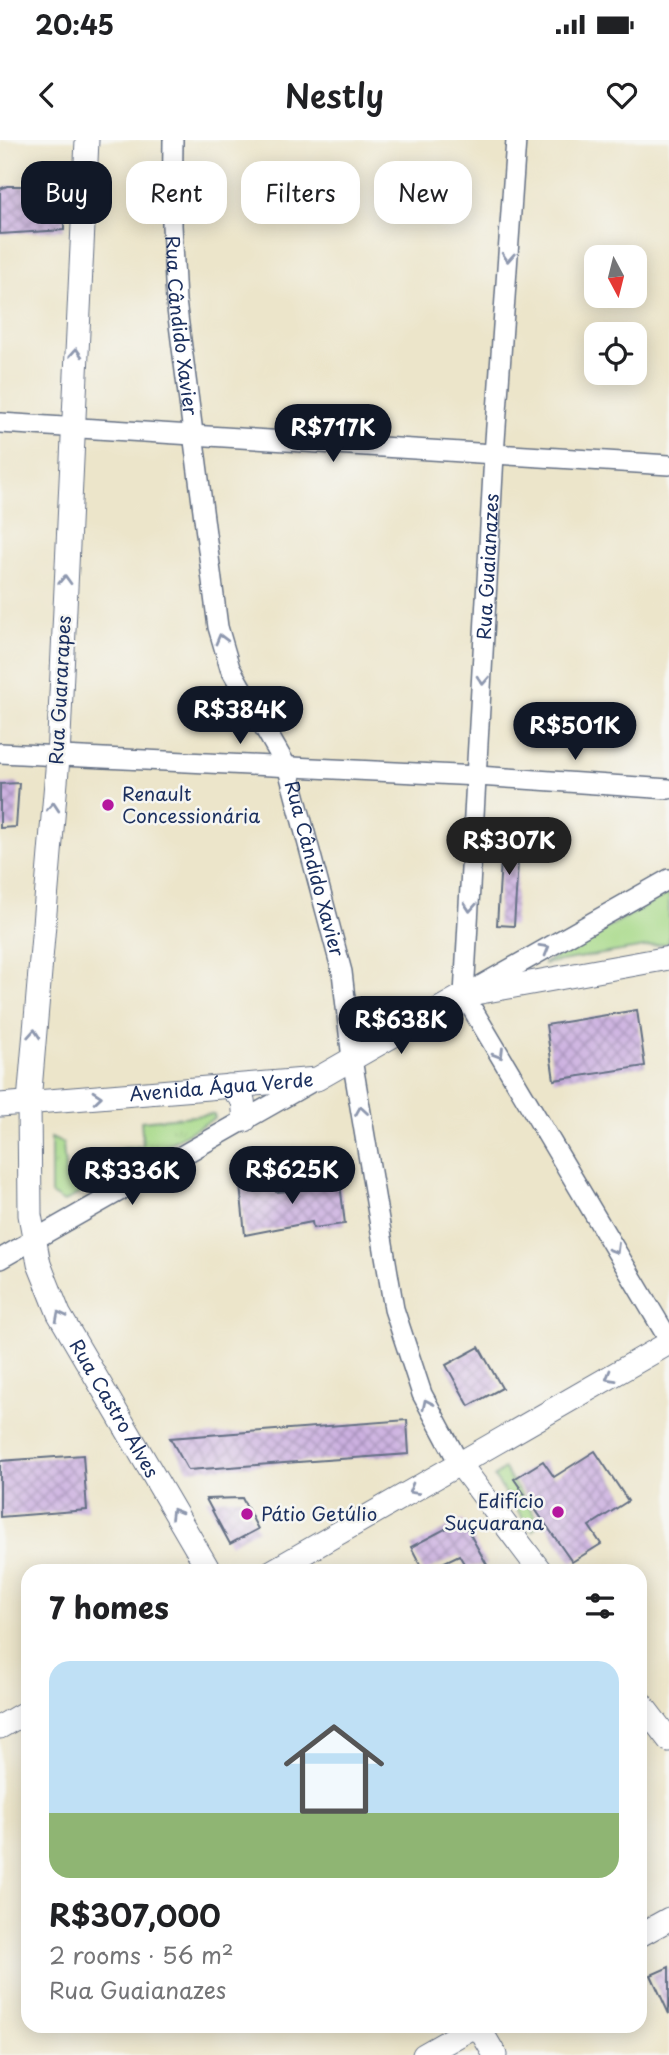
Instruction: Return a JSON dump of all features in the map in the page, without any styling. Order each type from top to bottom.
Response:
[{"type":"main road","name":"Rua Guararapes","points":[[33,1240],[27,1166],[29,1102],[58,758],[87,140]]},
{"type":"main road","name":"Avenida Água Verde","points":[[0,1105],[317,1079],[464,995],[669,958]]},
{"type":"main road","points":[[229,1086],[243,1100],[245,1120]]},
{"type":"main road","name":"Rua Castro Alves","points":[[33,1240],[47,1289],[59,1314],[205,1564]]},
{"type":"main road","points":[[285,1564],[669,1341]]},
{"type":"main road","name":"Rua Cândido Xavier","points":[[459,1463],[535,1564]]},
{"type":"main road","points":[[647,1711],[669,1740]]},
{"type":"main road","points":[[0,1727],[21,1715]]},
{"type":"main road","points":[[647,1931],[669,1919]]},
{"type":"main road","points":[[424,2055],[464,2033]]},
{"type":"main road","points":[[481,2033],[495,2055]]},
{"type":"street","name":"Rua Cândido Xavier","points":[[173,140],[173,260],[190,434],[223,649],[230,668],[288,769],[342,972],[352,1059],[388,1281],[402,1339],[422,1394],[459,1463]]},
{"type":"street","name":"Rua Guaianazes","points":[[464,995],[494,455],[516,140]]},
{"type":"street","points":[[0,423],[669,465]]},
{"type":"street","points":[[0,753],[58,758],[478,776],[669,789]]},
{"type":"street","points":[[669,878],[464,995],[669,1341]]},
{"type":"street","points":[[0,1259],[317,1079]]},
{"type":"green space","points":[[669,893],[669,943],[543,964]]},
{"type":"green space","points":[[214,1114],[215,1118],[64,1202],[51,1194],[51,1138],[63,1143],[66,1182],[105,1161],[105,1151],[143,1146],[141,1121]]},
{"type":"green space","points":[[504,1469],[540,1523],[532,1531],[494,1477]]},
{"type":"building","points":[[21,186],[21,224],[64,224],[64,230],[0,234],[0,189]]},
{"type":"building","points":[[19,783],[16,827],[0,828],[0,784]]},
{"type":"building","points":[[503,828],[520,829],[514,926],[497,925]]},
{"type":"building","points":[[637,1010],[645,1066],[554,1080],[546,1025]]},
{"type":"building","points":[[339,1176],[345,1224],[313,1228],[312,1222],[245,1235],[240,1185],[275,1182],[276,1192],[308,1189],[307,1180]]},
{"type":"building","points":[[479,1347],[502,1388],[469,1406],[446,1365]]},
{"type":"building","points":[[407,1420],[409,1454],[188,1470],[170,1438]]},
{"type":"building","points":[[595,1451],[628,1501],[589,1526],[601,1544],[572,1562],[514,1479],[543,1461],[554,1477]]},
{"type":"building","points":[[83,1455],[87,1510],[0,1517],[0,1461]]},
{"type":"building","points":[[242,1498],[258,1529],[230,1544],[206,1499]]},
{"type":"building","points":[[462,1520],[486,1564],[464,1564],[459,1555],[440,1564],[420,1564],[411,1547]]},
{"type":"building","points":[[669,1967],[669,2014],[651,1975]]},
{"type":"place","name":"Renault Concessionária","points":[[108,805]]},
{"type":"place","name":"Edifício Suçuarana","points":[[558,1512]]},
{"type":"place","name":"Pátio Getúlio","points":[[247,1514]]}]
